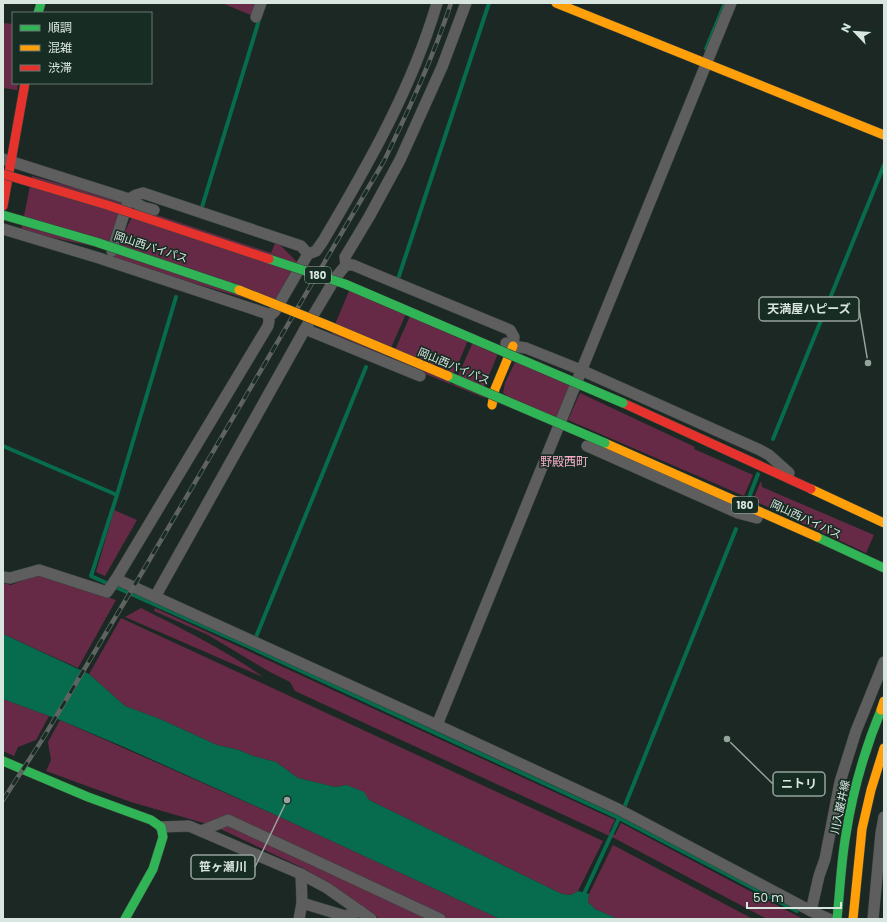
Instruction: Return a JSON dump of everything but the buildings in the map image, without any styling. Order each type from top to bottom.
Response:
[{"type":"main road","points":[[556,3],[568,5],[884,135]]},
{"type":"main road","points":[[3,206],[7,160],[25,84]]},
{"type":"main road","name":"180","points":[[3,174],[107,205],[345,284],[623,403],[884,523]]},
{"type":"main road","name":"岡山西バイパス","points":[[3,216],[96,242],[220,283],[327,325],[605,443],[793,526],[882,572]]},
{"type":"main road","points":[[492,405],[494,389],[513,346]]},
{"type":"main road","points":[[839,502],[856,500]]},
{"type":"main road","name":"川入巌井線","points":[[837,919],[842,860],[848,822],[870,738],[883,704]]},
{"type":"main road","points":[[852,919],[862,829],[871,790],[884,748]]},
{"type":"main road","points":[[3,761],[88,797],[150,820],[161,827],[163,837],[153,869],[125,919]]},
{"type":"street","points":[[256,17],[261,3]]},
{"type":"street","points":[[3,229],[99,258],[268,314],[272,314],[308,254],[316,251],[323,241],[365,170],[395,112],[417,62],[437,3]]},
{"type":"street","points":[[155,597],[305,329],[336,277],[346,265],[345,257],[400,160],[442,67],[466,3]]},
{"type":"street","points":[[437,725],[731,3]]},
{"type":"street","points":[[7,160],[129,199],[143,207],[272,251]]},
{"type":"street","points":[[99,258],[112,251],[129,199],[143,193],[301,246],[308,254]]},
{"type":"street","points":[[346,265],[352,265],[510,330],[514,337],[513,346]]},
{"type":"street","points":[[375,288],[513,346],[526,348],[581,370],[760,450],[777,461],[804,487]]},
{"type":"street","points":[[3,577],[10,578],[39,570],[107,592],[268,326],[268,314]]},
{"type":"street","points":[[305,329],[557,432],[738,514],[793,526]]},
{"type":"street","points":[[113,583],[155,597],[618,809],[811,911],[829,919]]},
{"type":"street","points":[[811,911],[819,876],[825,859],[840,782],[856,731],[884,662]]},
{"type":"street","points":[[873,919],[881,833],[884,817]]},
{"type":"street","points":[[201,830],[228,820],[440,919]]},
{"type":"street","points":[[161,827],[189,826],[201,830],[301,874],[327,888],[371,919]]},
{"type":"street","points":[[299,919],[302,903],[301,874]]},
{"type":"street","points":[[302,903],[345,916],[360,911]]},
{"type":"shaded area","points":[[222,3],[257,3],[253,16]]},
{"type":"shaded area","points":[[3,23],[12,24],[12,84],[18,84],[17,90],[3,88]]},
{"type":"shaded area","points":[[32,176],[123,201],[106,249],[21,231]]},
{"type":"shaded area","points":[[136,208],[271,253],[276,241],[297,262],[271,306],[112,259]]},
{"type":"shaded area","points":[[352,284],[409,308],[387,357],[391,359],[413,309],[471,333],[450,383],[454,385],[476,336],[496,344],[497,356],[485,385],[485,398],[393,361],[331,334]]},
{"type":"shaded area","points":[[515,362],[575,377],[554,425],[503,393],[505,383]]},
{"type":"shaded area","points":[[580,393],[695,447],[694,449],[753,475],[744,496],[568,420]]},
{"type":"shaded area","points":[[761,481],[762,487],[874,535],[866,553],[753,500]]},
{"type":"shaded area","points":[[114,510],[137,520],[105,576],[96,572]]},
{"type":"shaded area","points":[[39,574],[116,600],[78,668],[3,634],[3,583],[11,585]]},
{"type":"shaded area","points":[[141,608],[219,649],[263,677],[125,617]]},
{"type":"shaded area","points":[[155,608],[615,820],[609,832],[615,835],[621,823],[803,919],[767,919],[616,839],[295,691],[290,682],[268,671],[208,635],[154,611]]},
{"type":"shaded area","points":[[121,618],[603,841],[578,891],[571,895],[562,894],[369,800],[363,792],[347,785],[335,787],[298,778],[276,762],[253,756],[239,750],[217,745],[160,719],[125,706],[89,674]]},
{"type":"shaded area","points":[[3,634],[89,674],[125,706],[160,719],[217,745],[239,750],[253,756],[276,762],[298,778],[335,787],[347,785],[364,792],[369,800],[562,894],[571,895],[578,891],[589,894],[588,902],[595,909],[618,919],[500,919],[280,817],[124,747],[60,720],[3,699]]},
{"type":"shaded area","points":[[3,699],[49,716],[36,740],[18,747],[14,756],[3,751]]},
{"type":"shaded area","points":[[60,720],[280,817],[500,919],[380,919],[330,884],[303,868],[214,826],[131,802],[46,771],[51,760],[48,742]]},
{"type":"shaded area","points":[[613,845],[753,919],[618,919],[595,909],[588,902],[589,894]]},
{"type":"waterway","points":[[398,279],[489,3]]},
{"type":"waterway","points":[[706,49],[725,3]]},
{"type":"waterway","points":[[202,207],[260,17]]},
{"type":"waterway","points":[[773,439],[884,165]]},
{"type":"waterway","points":[[176,297],[117,495],[91,576],[252,648],[619,818],[797,911]]},
{"type":"waterway","points":[[256,637],[366,367]]},
{"type":"waterway","points":[[3,446],[117,495]]},
{"type":"waterway","points":[[748,500],[758,474]]},
{"type":"waterway","points":[[624,808],[736,529]]},
{"type":"waterway","points":[[583,896],[620,816]]},
{"type":"railway","points":[[3,800],[42,740],[137,581],[384,161],[428,63],[451,3]]},
{"type":"traffic: fast","points":[[38,12],[41,3]]},
{"type":"traffic: fast","points":[[3,215],[96,242],[239,290]]},
{"type":"traffic: fast","points":[[269,259],[345,284],[623,403]]},
{"type":"traffic: fast","points":[[448,376],[605,443]]},
{"type":"traffic: fast","points":[[817,537],[884,568]]},
{"type":"traffic: fast","points":[[837,919],[843,855],[852,800],[871,735],[884,703]]},
{"type":"traffic: fast","points":[[3,761],[88,797],[151,820],[161,827],[163,837],[153,869],[125,919]]},
{"type":"traffic: slow","points":[[556,3],[884,135]]},
{"type":"traffic: slow","points":[[239,290],[448,376]]},
{"type":"traffic: slow","points":[[492,405],[495,389],[513,346]]},
{"type":"traffic: slow","points":[[605,443],[817,537]]},
{"type":"traffic: slow","points":[[811,489],[884,523]]},
{"type":"traffic: slow","points":[[881,710],[884,701]]},
{"type":"traffic: slow","points":[[853,919],[862,829],[871,790],[884,748]]},
{"type":"traffic: jam","points":[[3,206],[25,84]]},
{"type":"traffic: jam","points":[[3,174],[107,205],[269,259]]},
{"type":"traffic: jam","points":[[623,403],[811,489]]},
{"type":"place","name":"天満屋ハピーズ","points":[[868,363]]},
{"type":"place","name":"ニトリ","points":[[727,739]]},
{"type":"place","name":"笹ヶ瀬川","points":[[287,800]]},
{"type":"district","name":"野殿西町","points":[[564,462]]}]
